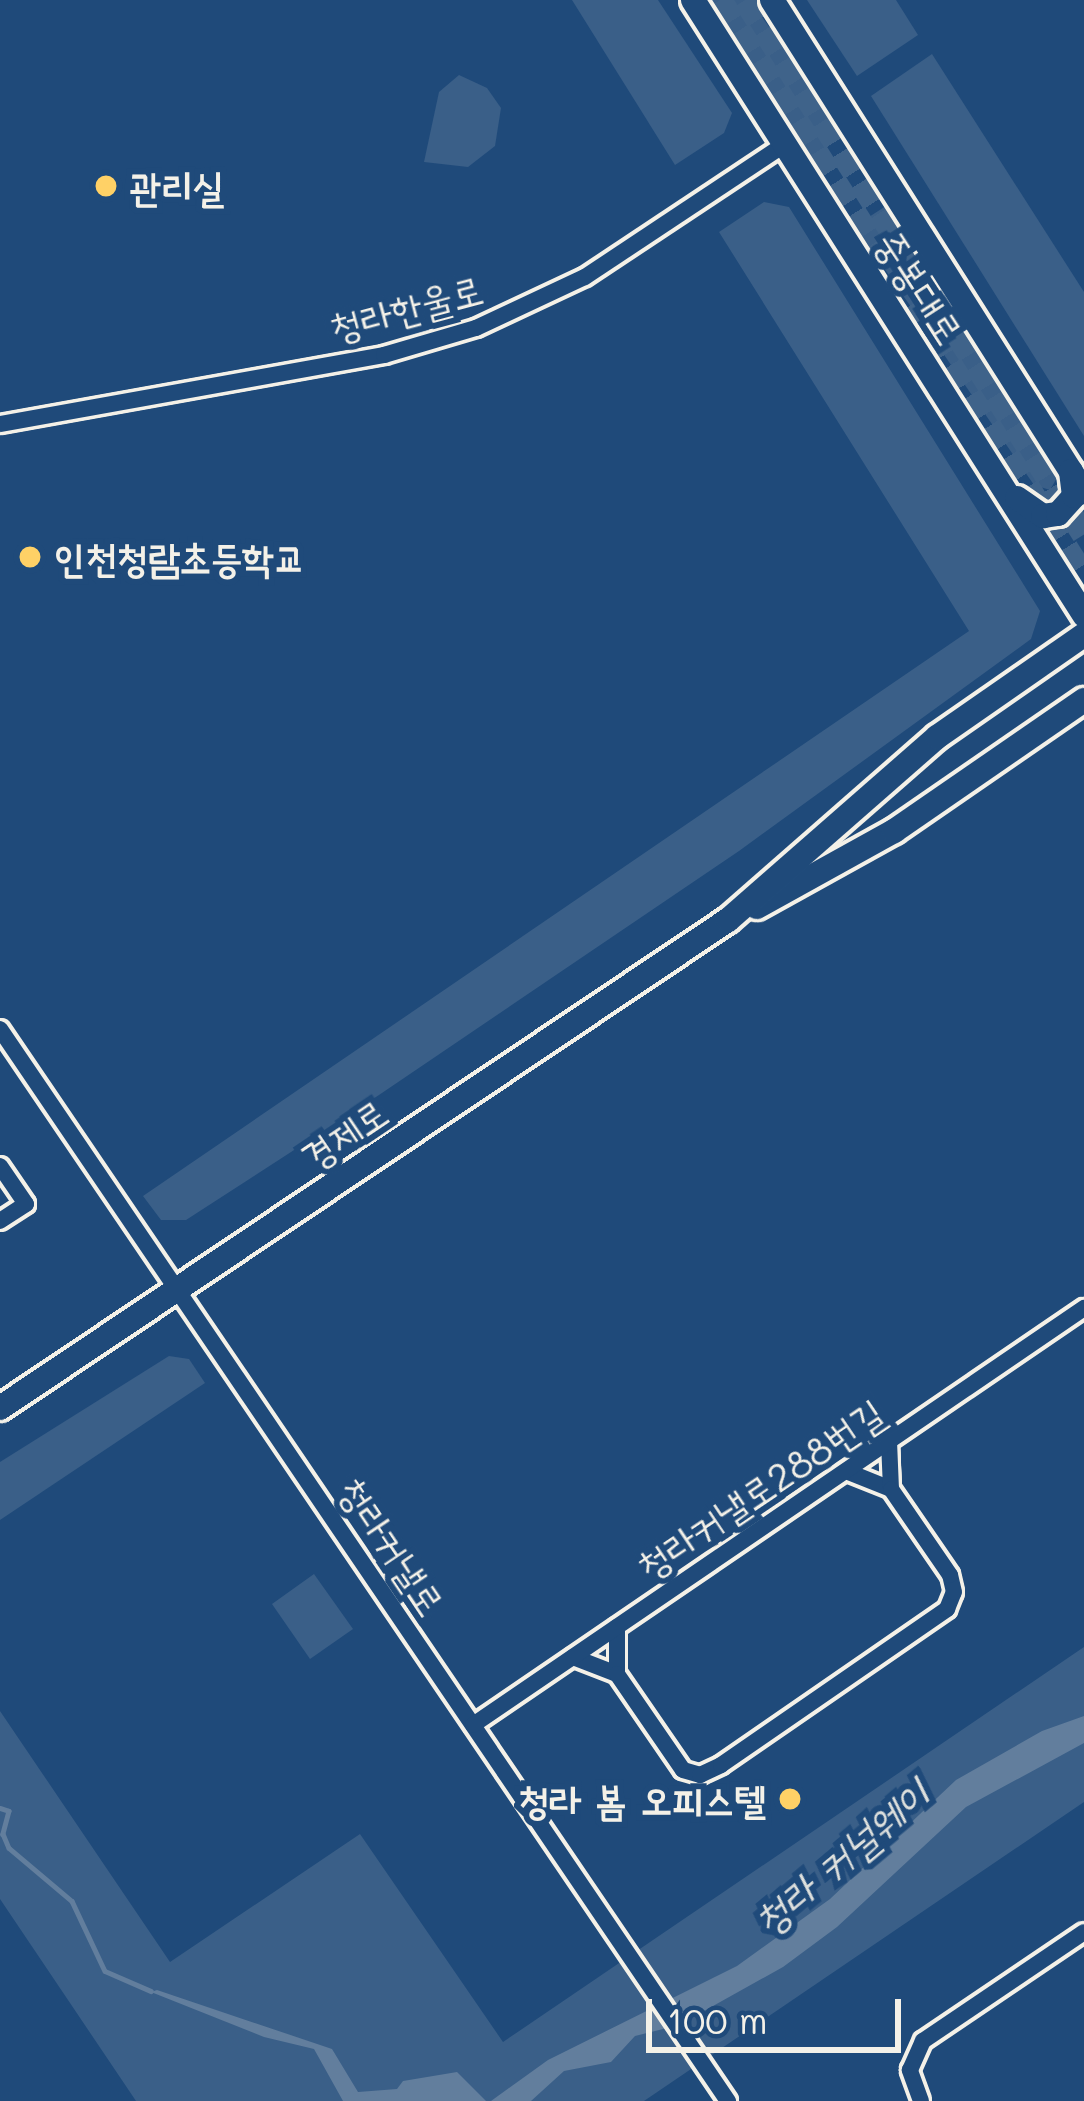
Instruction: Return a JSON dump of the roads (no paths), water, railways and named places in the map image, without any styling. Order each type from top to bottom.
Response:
[{"type":"main road","name":"중봉대로","points":[[693,0],[1084,615]]},
{"type":"main road","name":"중봉대로","points":[[772,0],[1077,481]]},
{"type":"main road","points":[[1003,483],[1030,511],[1058,514],[1074,496],[1077,481]]},
{"type":"main road","name":"경제로","points":[[728,920],[937,737],[1084,635]]},
{"type":"main road","name":"경제로","points":[[0,1408],[728,920],[894,831],[1084,700]]},
{"type":"street","name":"청라한울로","points":[[0,424],[384,355],[476,328],[585,277],[785,144]]},
{"type":"street","name":"청라커낼로","points":[[0,1029],[7,1056],[177,1290],[728,2101]]},
{"type":"street","points":[[0,1166],[26,1204],[0,1221]]},
{"type":"street","name":"청라커낼로288번길","points":[[473,1725],[1084,1308]]},
{"type":"street","points":[[846,1471],[892,1489],[889,1441]]},
{"type":"street","name":"청라커낼로288번길","points":[[617,1674],[683,1770],[700,1775],[722,1765],[947,1609],[954,1592],[950,1575],[892,1489]]},
{"type":"street","points":[[573,1657],[617,1674],[617,1627]]},
{"type":"street","points":[[921,2101],[910,2070],[923,2041],[1084,1932]]},
{"type":"waterway","points":[[0,1808],[9,1811],[3,1834],[9,1848],[72,1901],[105,1971],[151,1991]]},
{"type":"tunnel","points":[[720,0],[1084,576]]},
{"type":"tunnel","points":[[745,0],[1084,535]]},
{"type":"place","name":"관리실","points":[[106,186]]},
{"type":"place","name":"인천청람초등학교","points":[[30,557]]},
{"type":"place","name":"청라 봄 오피스텔","points":[[790,1799]]},
{"type":"water label","name":"청라 커널웨이","points":[[841,1857]]}]
